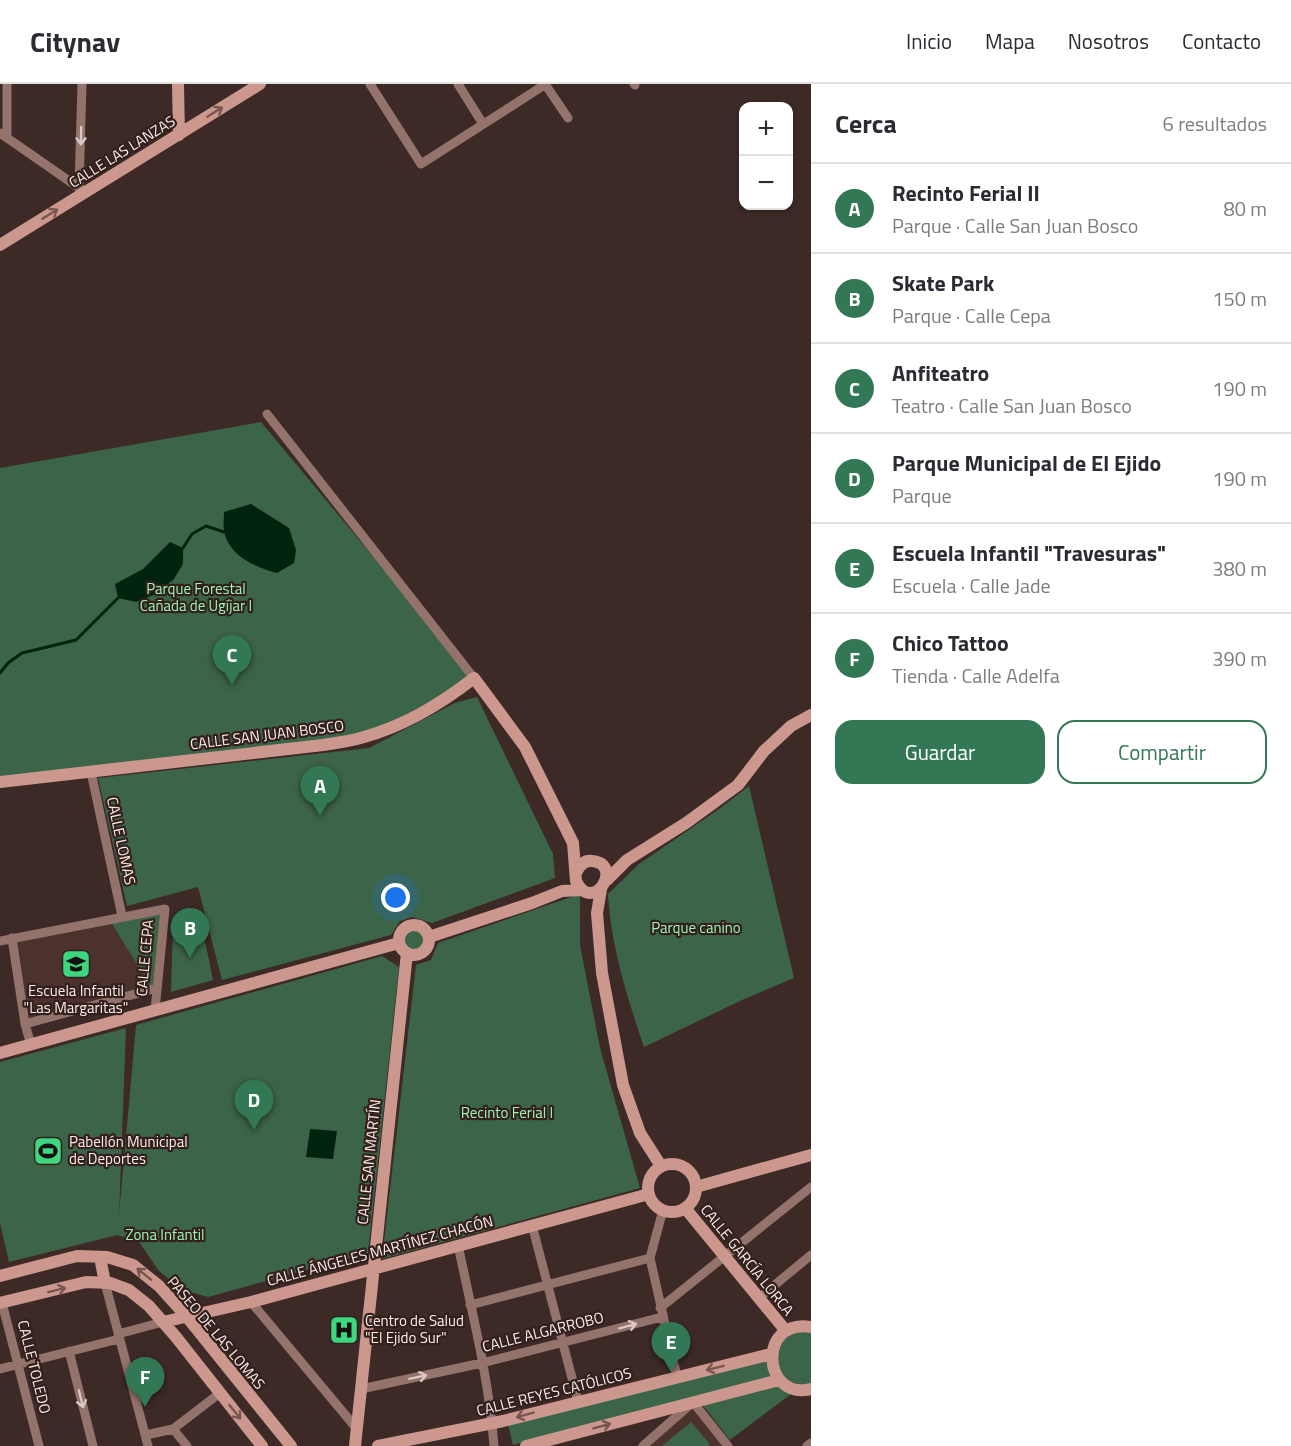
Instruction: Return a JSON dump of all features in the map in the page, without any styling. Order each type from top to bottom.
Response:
[{"type":"street","points":[[7,84],[4,135],[82,190]]},
{"type":"street","points":[[82,84],[82,190]]},
{"type":"street","points":[[178,84],[178,135]]},
{"type":"street","points":[[370,84],[421,164],[546,84],[568,118]]},
{"type":"street","points":[[458,84],[483,124]]},
{"type":"street","name":"CALLE LAS LANZAS","points":[[3,239],[178,135],[255,86]]},
{"type":"street","points":[[267,414],[474,678],[525,747],[573,843],[576,881],[597,913]]},
{"type":"street","name":"CALLE SAN JUAN BOSCO","points":[[0,782],[323,745],[364,737],[412,718],[474,678]]},
{"type":"street","points":[[429,937],[562,891],[597,892],[627,860],[686,823],[738,785],[764,751],[791,726],[811,715]]},
{"type":"street","name":"CALLE LOMAS","points":[[91,772],[122,916]]},
{"type":"street","points":[[573,843],[606,870],[597,913],[602,974],[622,1085],[640,1133],[661,1166]]},
{"type":"street","points":[[562,891],[583,863],[627,860]]},
{"type":"street","name":"CALLE CEPA","points":[[122,916],[165,909],[155,1010]]},
{"type":"street","points":[[0,941],[122,916]]},
{"type":"street","points":[[403,948],[403,930],[411,925],[420,926],[429,937]]},
{"type":"street","points":[[0,1053],[155,1010],[403,948],[421,953],[427,946],[429,937]]},
{"type":"street","points":[[12,938],[25,1024],[31,1045]]},
{"type":"street","name":"CALLE SAN MARTÍN","points":[[355,1446],[403,948]]},
{"type":"street","points":[[25,1024],[157,988]]},
{"type":"street","points":[[696,1187],[811,1155]]},
{"type":"street","points":[[676,1164],[684,1167],[690,1172],[696,1187],[695,1196],[685,1208],[678,1211],[663,1210],[657,1207],[649,1194],[650,1178],[661,1166],[676,1164]]},
{"type":"street","name":"CALLE ALGARROBO","points":[[361,1389],[563,1343],[661,1312],[811,1187]]},
{"type":"street","name":"CALLE ÁNGELES MARTÍNEZ CHACÓN","points":[[0,1369],[69,1351],[163,1322],[251,1302],[649,1194]]},
{"type":"street","name":"CALLE GARCÍA LORCA","points":[[685,1208],[786,1331]]},
{"type":"street","points":[[663,1210],[650,1258],[676,1377]]},
{"type":"street","points":[[532,1226],[578,1401]]},
{"type":"street","points":[[458,1245],[482,1363],[494,1446]]},
{"type":"street","points":[[759,1298],[811,1255]]},
{"type":"street","name":"PASEO DE LAS LOMAS","points":[[0,1276],[77,1256],[100,1257],[133,1265],[159,1286],[187,1317],[291,1446]]},
{"type":"street","points":[[100,1257],[118,1336],[148,1446]]},
{"type":"street","points":[[470,1305],[650,1258]]},
{"type":"street","points":[[1,1300],[86,1282],[105,1283],[129,1290],[149,1306],[163,1322],[262,1446]]},
{"type":"street","name":"CALLE TOLEDO","points":[[1,1300],[39,1446]]},
{"type":"street","points":[[251,1302],[357,1429]]},
{"type":"street","points":[[809,1325],[786,1331],[779,1337],[771,1354],[774,1372],[779,1380],[797,1390],[811,1389]]},
{"type":"street","points":[[69,1351],[93,1446]]},
{"type":"street","name":"CALLE REYES CATÓLICOS","points":[[378,1446],[492,1423],[771,1354]]},
{"type":"street","points":[[526,1446],[779,1380]]},
{"type":"street","points":[[146,1436],[173,1429],[220,1393]]},
{"type":"street","points":[[643,1446],[693,1402]]},
{"type":"street","points":[[693,1402],[728,1446]]},
{"type":"street","points":[[173,1429],[187,1446]]},
{"type":"street","points":[[807,1446],[811,1443]]},
{"type":"shaded area","points":[[251,504],[289,528],[296,550],[294,563],[277,573],[244,559],[237,554],[227,540],[224,529],[224,512]]},
{"type":"shaded area","points":[[170,542],[183,548],[183,564],[174,579],[156,594],[136,602],[118,598],[115,584],[143,569]]},
{"type":"shaded area","name":"Escuela Infantil \"Las Margaritas\"","points":[[109,919],[152,989],[25,1024],[12,938]]},
{"type":"shaded area","points":[[310,1129],[337,1131],[333,1159],[306,1157]]},
{"type":"shaded area","points":[[693,1402],[728,1446],[643,1446]]},
{"type":"green space","name":"Parque Forestal Cañada de Ugíjar I","points":[[261,422],[474,678],[364,737],[0,780],[0,468]]},
{"type":"green space","points":[[477,697],[553,854],[555,878],[432,923],[412,917],[400,921],[391,935],[222,980],[198,887],[127,906],[98,778],[369,748],[455,703]]},
{"type":"green space","name":"Parque canino","points":[[749,786],[794,978],[644,1047],[616,953],[608,894],[639,864]]},
{"type":"green space","name":"Recinto Ferial I","points":[[580,894],[580,945],[600,1048],[640,1188],[382,1259],[416,965],[431,960],[438,943]]},
{"type":"green space","points":[[165,909],[152,989],[109,919]]},
{"type":"green space","points":[[173,924],[204,936],[213,980],[171,992]]},
{"type":"green space","points":[[414,925],[420,926],[428,934],[428,946],[420,954],[414,955],[408,954],[400,946],[399,940],[400,934],[408,926]]},
{"type":"green space","name":"Zona Infantil","points":[[382,956],[399,967],[368,1253],[208,1297],[183,1290],[159,1271],[139,1242],[117,1235],[9,1262],[0,1223],[0,1062],[126,1028],[119,1215],[136,1025]]},
{"type":"green space","points":[[799,1331],[811,1333],[811,1384],[790,1382],[778,1366],[778,1352],[781,1345],[791,1334]]},
{"type":"green space","points":[[766,1360],[770,1378],[513,1445],[508,1424]]},
{"type":"green space","points":[[778,1385],[791,1394],[730,1440],[702,1404]]},
{"type":"green space","points":[[691,1422],[710,1444],[708,1446],[662,1446]]},
{"type":"waterway","points":[[183,548],[192,534],[206,526],[224,532]]},
{"type":"waterway","points":[[0,673],[8,663],[22,653],[76,640],[118,598]]},
{"type":"place","name":"Anfiteatro","points":[[232,685]]},
{"type":"place","name":"Recinto Ferial II","points":[[320,816]]},
{"type":"place","name":"Skate Park","points":[[190,958]]},
{"type":"place","name":"Escuela Infantil \"Las Margaritas\"","points":[[76,964]]},
{"type":"place","name":"Parque Municipal de El Ejido","points":[[254,1130]]},
{"type":"place","name":"Pabellón Municipal de Deportes","points":[[48,1151]]},
{"type":"place","name":"Centro de Salud \"El Ejido Sur\"","points":[[344,1330]]},
{"type":"place","name":"Escuela Infantil \"Travesuras\"","points":[[671,1372]]},
{"type":"place","name":"Chico Tattoo","points":[[145,1407]]}]
